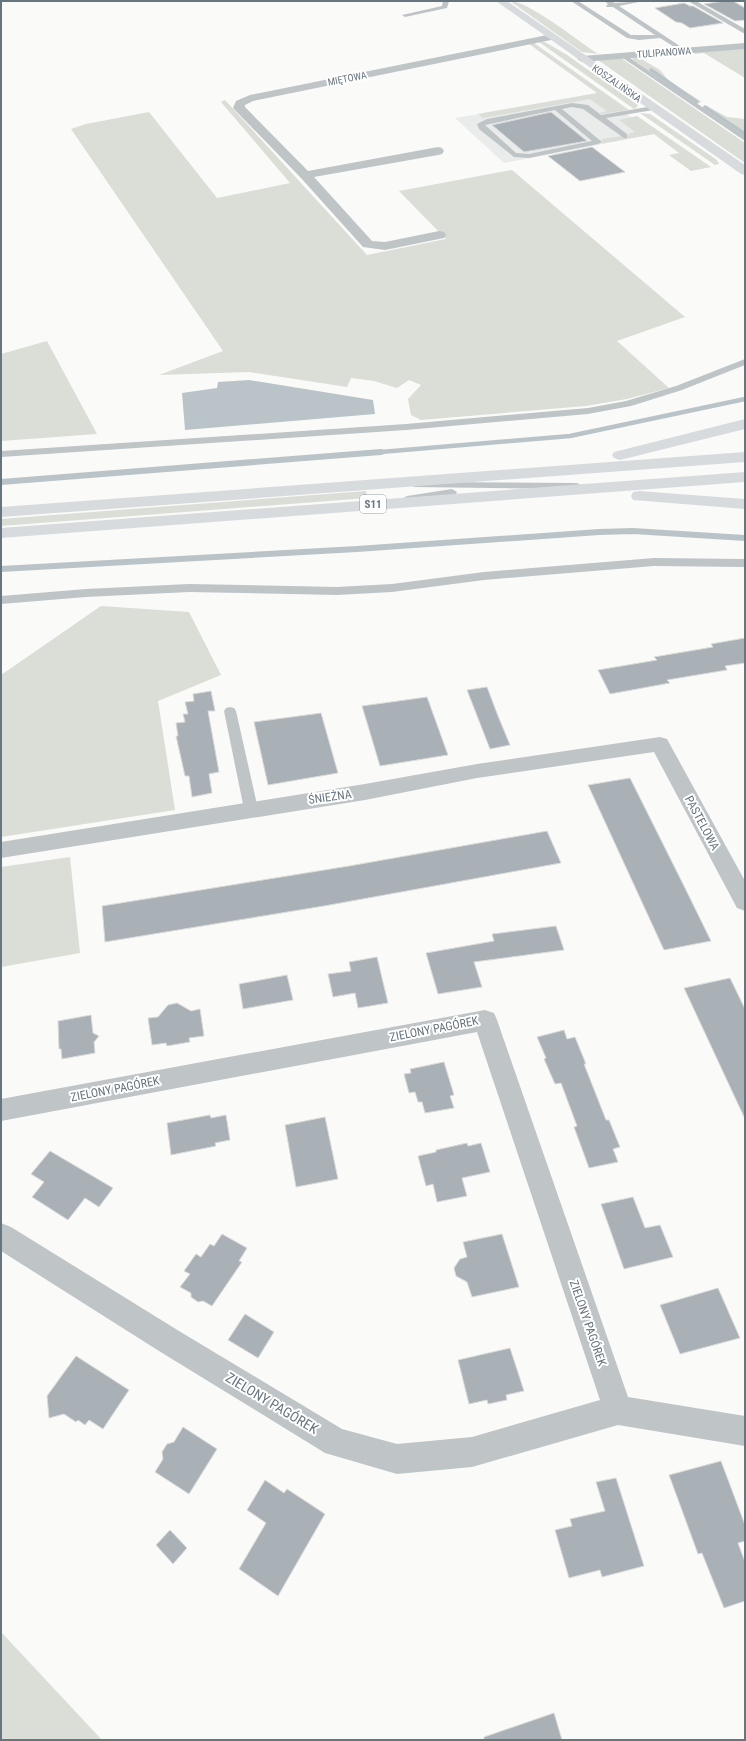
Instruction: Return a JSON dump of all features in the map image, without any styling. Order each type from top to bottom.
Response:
[{"type":"main road","name":"KOSZALIŃSKA","points":[[501,1],[745,172]]},
{"type":"main road","points":[[487,485],[626,454],[745,424]]},
{"type":"main road","name":"S11","points":[[1,534],[377,504],[601,467],[745,457]]},
{"type":"main road","name":"S11","points":[[1,512],[359,484],[608,487],[745,477]]},
{"type":"main road","points":[[487,485],[745,504]]},
{"type":"street","name":"MIĘTOWA","points":[[439,236],[385,246],[368,244],[239,108],[240,103],[250,98],[552,37]]},
{"type":"street","name":"TULIPANOWA","points":[[582,59],[622,54],[745,46]]},
{"type":"street","points":[[305,176],[438,151]]},
{"type":"street","name":"ŚNIEŻNA","points":[[1,850],[365,792],[477,771],[660,744]]},
{"type":"street","name":"PASTELOWA","points":[[660,744],[745,902]]},
{"type":"street","name":"ZIELONY PAGÓREK","points":[[1,1110],[485,1020],[618,1410]]},
{"type":"street","name":"ZIELONY PAGÓREK","points":[[1,1236],[336,1442],[397,1459],[472,1452],[618,1410],[745,1431]]},
{"type":"lane","points":[[404,15],[445,7],[446,1]]},
{"type":"lane","points":[[574,1],[629,37],[639,38],[661,36]]},
{"type":"lane","points":[[607,1],[683,50]]},
{"type":"lane","points":[[587,9],[641,1]]},
{"type":"lane","points":[[691,1],[745,32]]},
{"type":"lane","points":[[622,54],[745,139]]},
{"type":"lane","points":[[556,108],[598,142],[529,156],[518,156],[514,155],[482,127],[481,124],[487,121],[556,108],[582,105],[624,136]]},
{"type":"lane","points":[[600,118],[653,108]]},
{"type":"lane","points":[[1,454],[406,427],[588,411],[628,404],[679,388],[745,362]]},
{"type":"lane","points":[[1,600],[86,593],[189,588],[353,590],[392,588],[484,576],[654,562],[745,563]]},
{"type":"lane","points":[[230,712],[251,809]]},
{"type":"shaded area","points":[[510,1],[518,3],[541,15],[598,54],[582,52]]},
{"type":"shaded area","points":[[539,42],[545,42],[567,55],[638,105],[637,107],[634,109]]},
{"type":"shaded area","points":[[534,43],[629,110],[601,114],[599,113],[607,111],[590,99],[483,118],[478,114],[597,93],[529,44]]},
{"type":"shaded area","points":[[745,48],[745,78],[704,53],[695,54],[695,53]]},
{"type":"shaded area","points":[[632,57],[638,57],[660,70],[669,81],[702,102],[696,103],[656,77],[633,60]]},
{"type":"shaded area","points":[[621,58],[745,143],[745,163],[598,60]]},
{"type":"shaded area","points":[[598,93],[654,134],[504,163],[455,118]]},
{"type":"shaded area","points":[[225,100],[367,255],[446,239],[399,191],[512,170],[685,317],[617,341],[669,388],[627,399],[586,406],[421,420],[411,415],[408,399],[421,385],[409,380],[397,388],[374,381],[351,378],[347,387],[249,372],[159,375],[223,351],[71,129],[86,124],[149,112],[217,198],[290,183],[221,102]]},
{"type":"shaded area","points":[[707,106],[727,117],[745,119],[745,136],[702,107]]},
{"type":"shaded area","points":[[640,113],[650,114],[717,160],[719,164],[715,165]]},
{"type":"shaded area","points":[[637,116],[711,167],[691,171],[669,155],[679,153],[654,134],[529,157],[603,143],[601,141],[603,140],[602,139],[629,135],[627,134],[635,132],[619,120]]},
{"type":"shaded area","points":[[47,341],[97,434],[1,441],[1,354]]},
{"type":"shaded area","points":[[249,380],[373,400],[375,414],[185,430],[182,393],[217,388],[218,382]]},
{"type":"shaded area","points":[[366,491],[368,498],[1,526],[1,519]]},
{"type":"shaded area","points":[[101,606],[189,612],[221,675],[158,701],[175,810],[1,837],[1,675]]},
{"type":"shaded area","points":[[70,857],[80,953],[1,967],[1,867]]},
{"type":"shaded area","points":[[1,1632],[102,1740],[1,1740]]},
{"type":"building","points":[[733,1],[745,8],[745,20],[735,21],[704,4]]},
{"type":"building","points":[[684,3],[693,6],[723,23],[690,28],[682,23],[676,22],[655,8]]},
{"type":"building","points":[[551,112],[587,141],[524,152],[492,125]]},
{"type":"building","points":[[592,147],[625,172],[580,181],[548,156]]},
{"type":"building","points":[[745,638],[745,663],[725,666],[727,670],[667,680],[670,683],[610,694],[598,670],[657,660],[654,657],[713,647],[711,644]]},
{"type":"building","points":[[487,687],[510,745],[490,749],[467,690]]},
{"type":"building","points":[[211,691],[215,711],[208,711],[219,772],[209,774],[212,793],[192,797],[189,776],[185,776],[176,736],[178,736],[176,723],[185,722],[183,714],[188,714],[185,702],[194,701],[193,694]]},
{"type":"building","points":[[427,697],[448,755],[380,766],[362,706]]},
{"type":"building","points":[[321,713],[338,773],[268,785],[254,722]]},
{"type":"building","points":[[630,778],[711,941],[664,950],[588,785]]},
{"type":"building","points":[[547,831],[561,863],[324,906],[105,942],[102,906],[349,866]]},
{"type":"building","points":[[556,926],[564,950],[474,962],[482,987],[438,994],[426,953],[494,941],[492,934]]},
{"type":"building","points":[[377,957],[388,1003],[358,1008],[355,993],[333,997],[328,974],[351,971],[349,962]]},
{"type":"building","points":[[287,975],[293,1000],[243,1009],[239,984]]},
{"type":"building","points":[[730,978],[745,1009],[745,1119],[684,988]]},
{"type":"building","points":[[177,1003],[191,1011],[200,1009],[204,1036],[189,1038],[190,1042],[167,1046],[166,1043],[152,1045],[148,1018],[158,1017],[168,1005]]},
{"type":"building","points":[[91,1015],[93,1033],[99,1036],[94,1042],[95,1053],[62,1059],[61,1049],[59,1049],[58,1021]]},
{"type":"building","points":[[564,1030],[567,1039],[575,1037],[606,1120],[609,1120],[620,1147],[613,1149],[618,1162],[589,1168],[574,1127],[577,1126],[561,1083],[555,1084],[544,1059],[546,1058],[537,1037]]},
{"type":"building","points":[[444,1062],[454,1095],[450,1096],[454,1108],[425,1113],[422,1102],[418,1102],[415,1092],[409,1093],[404,1074],[411,1073],[410,1069]]},
{"type":"building","points":[[210,1115],[211,1118],[226,1115],[230,1140],[215,1143],[216,1146],[171,1155],[167,1123]]},
{"type":"building","points":[[325,1117],[338,1179],[296,1187],[285,1125]]},
{"type":"building","points":[[467,1143],[468,1146],[481,1143],[490,1172],[462,1178],[467,1196],[437,1202],[433,1184],[426,1186],[418,1156]]},
{"type":"building","points":[[50,1151],[113,1188],[99,1207],[85,1198],[68,1220],[32,1197],[44,1182],[31,1174]]},
{"type":"building","points":[[633,1197],[645,1228],[660,1225],[673,1257],[624,1269],[601,1204]]},
{"type":"building","points":[[222,1234],[247,1248],[239,1261],[242,1262],[212,1306],[203,1301],[198,1302],[191,1297],[191,1293],[180,1287],[190,1274],[184,1271],[196,1254],[201,1257],[210,1244],[214,1246]]},
{"type":"building","points":[[502,1234],[519,1287],[472,1297],[467,1282],[456,1276],[454,1268],[460,1259],[467,1257],[463,1242]]},
{"type":"building","points":[[718,1288],[740,1338],[680,1354],[660,1305]]},
{"type":"building","points":[[245,1314],[274,1332],[258,1358],[228,1340]]},
{"type":"building","points":[[510,1348],[524,1391],[506,1395],[507,1400],[488,1404],[487,1400],[469,1404],[458,1360]]},
{"type":"building","points":[[76,1356],[129,1390],[103,1429],[89,1420],[85,1425],[78,1420],[76,1422],[64,1414],[49,1418],[47,1396]]},
{"type":"building","points":[[183,1427],[217,1449],[189,1494],[155,1472],[163,1459],[162,1452],[167,1444],[174,1442]]},
{"type":"building","points":[[721,1461],[745,1525],[745,1541],[738,1543],[745,1562],[745,1601],[724,1608],[702,1553],[698,1554],[669,1475]]},
{"type":"building","points":[[616,1478],[644,1566],[602,1577],[600,1570],[569,1578],[555,1530],[572,1526],[570,1519],[605,1511],[596,1482]]},
{"type":"building","points":[[265,1480],[284,1493],[287,1489],[325,1514],[278,1596],[239,1569],[266,1523],[247,1510]]},
{"type":"building","points":[[170,1530],[187,1548],[173,1564],[156,1545]]},
{"type":"building","points":[[554,1713],[562,1740],[484,1740],[484,1737]]},
{"type":"waterway","points":[[651,70],[697,102]]},
{"type":"waterway","points":[[705,107],[745,134]]},
{"type":"waterway","points":[[378,452],[570,436],[745,399]]},
{"type":"waterway","points":[[1,482],[378,452]]},
{"type":"waterway","points":[[369,453],[378,452]]},
{"type":"waterway","points":[[1,569],[357,549],[599,532],[633,531],[745,538]]}]
